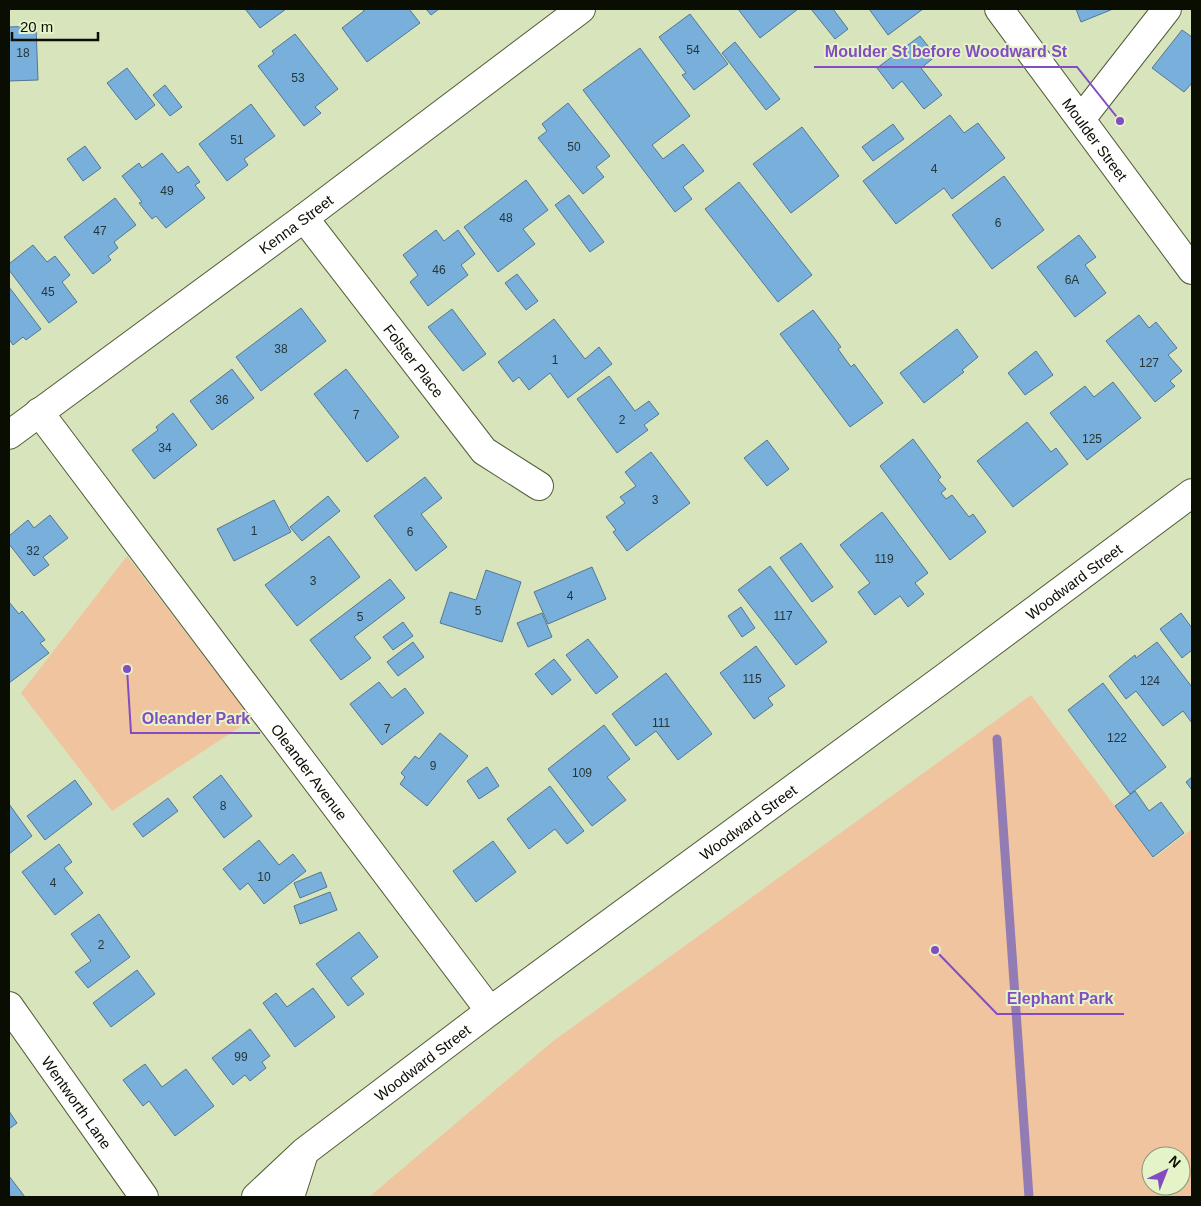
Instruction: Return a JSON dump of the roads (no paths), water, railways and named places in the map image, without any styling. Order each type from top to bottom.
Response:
[{"type":"street","name":"Kenna Street","points":[[9,435],[304,218],[582,9]]},
{"type":"street","name":"Moulder Street","points":[[999,9],[1192,270]]},
{"type":"street","points":[[1081,119],[1167,9]]},
{"type":"street","name":"Folster Place","points":[[304,218],[484,451],[539,486]]},
{"type":"street","name":"Oleander Avenue","points":[[39,412],[490,1011]]},
{"type":"street","name":"Woodward Street","points":[[256,1197],[304,1152],[490,1011],[928,690],[1192,493]]},
{"type":"street","name":"Wentworth Lane","points":[[9,1006],[144,1197]]},
{"type":"street","points":[[290,1197],[304,1152]]},
{"type":"waterway","points":[[997,739],[1029,1197]]},
{"type":"place","name":"Moulder St before Woodward St","points":[[1120,121]]},
{"type":"place","name":"Oleander Park","points":[[127,669]]},
{"type":"place","name":"Elephant Park","points":[[935,950]]}]
